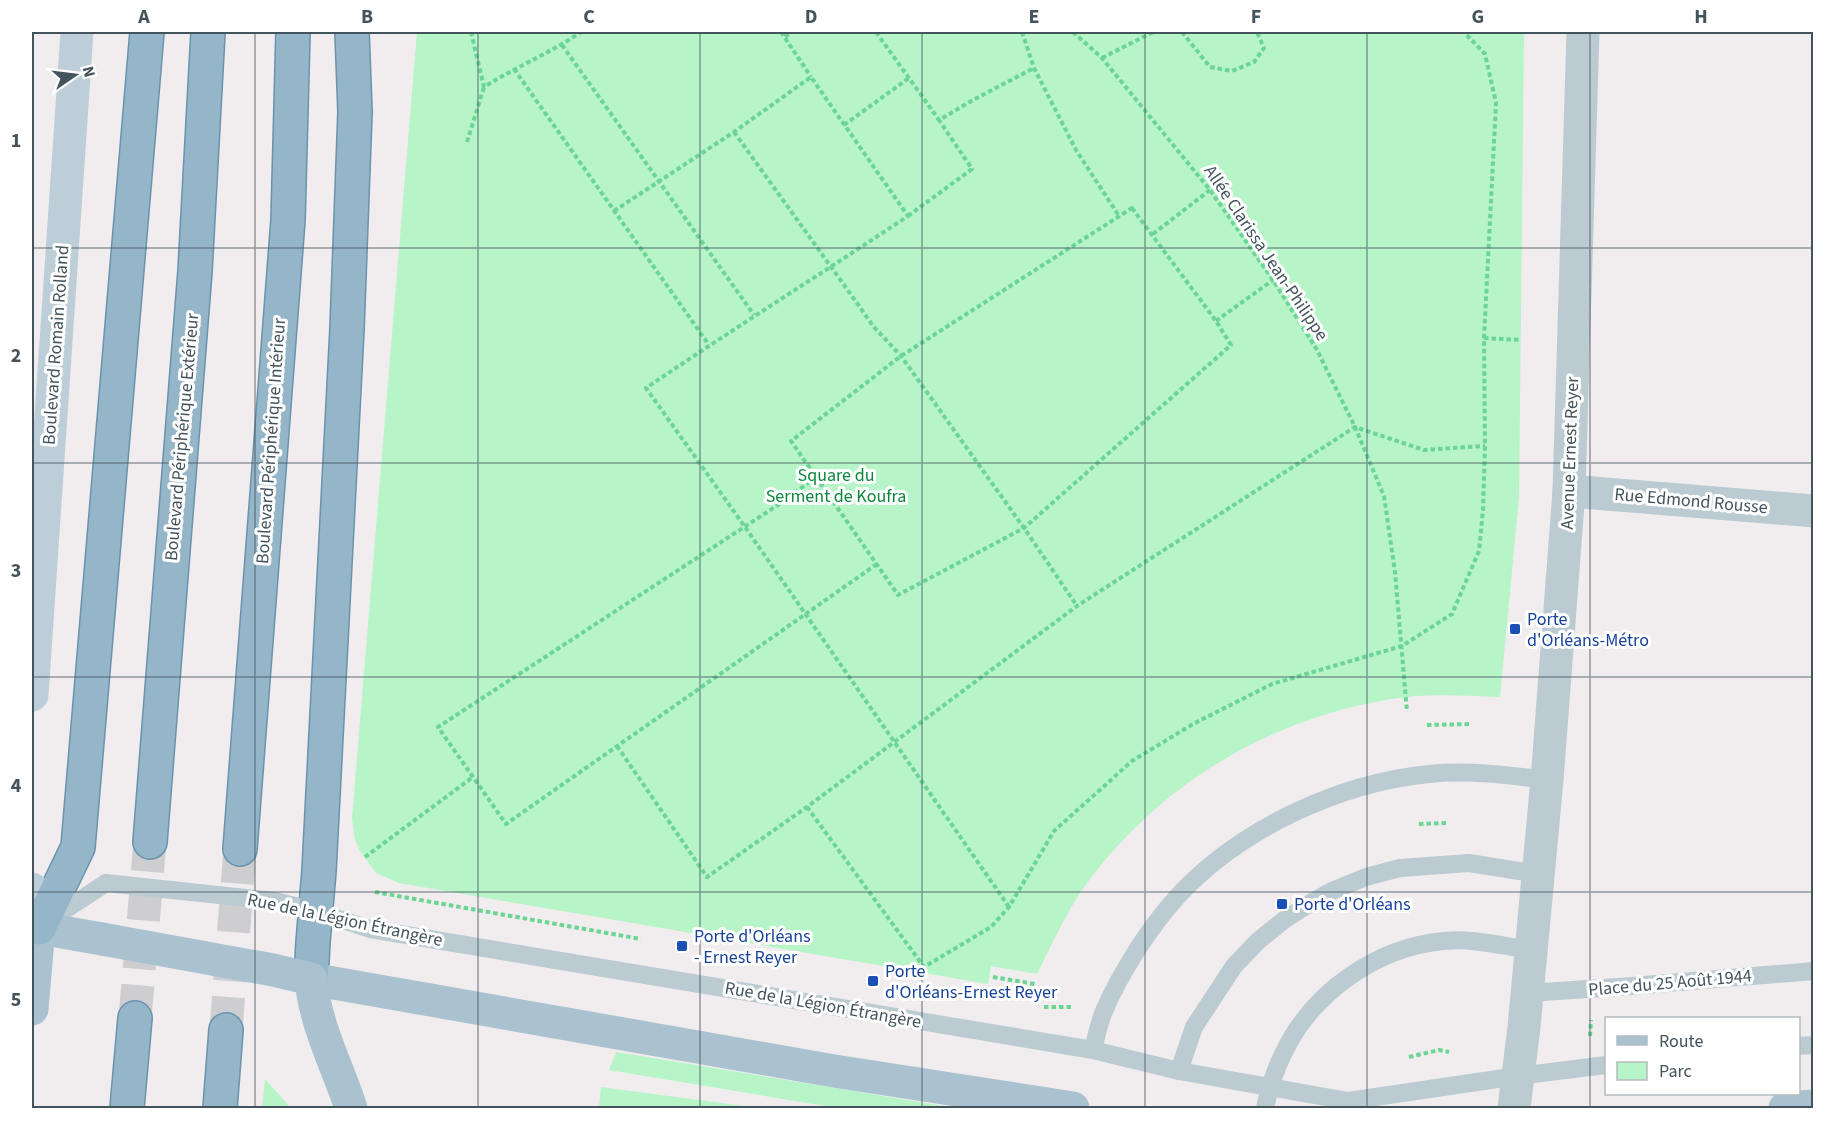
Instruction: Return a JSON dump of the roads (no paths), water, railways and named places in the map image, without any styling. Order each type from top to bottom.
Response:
[{"type":"highway","points":[[35,927],[78,847],[147,32]]},
{"type":"highway","name":"Boulevard Périphérique Extérieur","points":[[150,842],[195,271],[208,32]]},
{"type":"highway","name":"Boulevard Périphérique Intérieur","points":[[240,849],[288,220],[293,32]]},
{"type":"highway","points":[[311,979],[319,871],[347,329],[355,112],[352,32]]},
{"type":"highway","points":[[128,1108],[135,1018]]},
{"type":"highway","points":[[220,1108],[226,1030]]},
{"type":"main road","name":"Boulevard Romain Rolland","points":[[32,695],[77,32]]},
{"type":"main road","points":[[32,889],[35,927],[32,1009]]},
{"type":"main road","points":[[35,927],[273,970],[311,979],[834,1071],[1072,1108]]},
{"type":"main road","points":[[311,979],[318,1021],[351,1108]]},
{"type":"main road","points":[[1785,1108],[1814,1106]]},
{"type":"street","name":"Avenue Ernest Reyer","points":[[1514,1108],[1547,780],[1569,491],[1583,32]]},
{"type":"street","name":"Rue Edmond Rousse","points":[[1569,491],[1814,511]]},
{"type":"lane","points":[[1093,1050],[1104,1012],[1138,949],[1151,930],[1178,896],[1219,860],[1260,831],[1295,812],[1363,786],[1430,774],[1490,773],[1547,780]]},
{"type":"lane","points":[[1179,1071],[1194,1028],[1234,966],[1258,941],[1284,920],[1312,902],[1365,877],[1400,868],[1469,863],[1538,874]]},
{"type":"lane","name":"Rue de la Légion Étrangère","points":[[35,927],[106,883],[275,901],[370,929],[1093,1050],[1179,1071],[1348,1101],[1518,1076]]},
{"type":"lane","points":[[1264,1108],[1269,1087],[1285,1048],[1311,1011],[1346,979],[1369,965],[1393,953],[1415,946],[1445,941],[1478,942],[1531,950]]},
{"type":"lane","name":"Place du 25 Août 1944","points":[[1527,993],[1814,971]]},
{"type":"lane","points":[[1518,1076],[1605,1065]]},
{"type":"tunnel","points":[[135,1018],[150,842]]},
{"type":"tunnel","points":[[226,1030],[240,849]]},
{"type":"place","name":"Porte d'Orléans-Métro","points":[[1515,629]]},
{"type":"place","name":"Porte d'Orléans","points":[[1282,904]]},
{"type":"place","name":"Porte d'Orléans - Ernest Reyer","points":[[682,946]]},
{"type":"place","name":"Porte d'Orléans-Ernest Reyer","points":[[873,981]]},
{"type":"park label","name":"Square du Serment de Koufra","points":[[836,485]]}]
